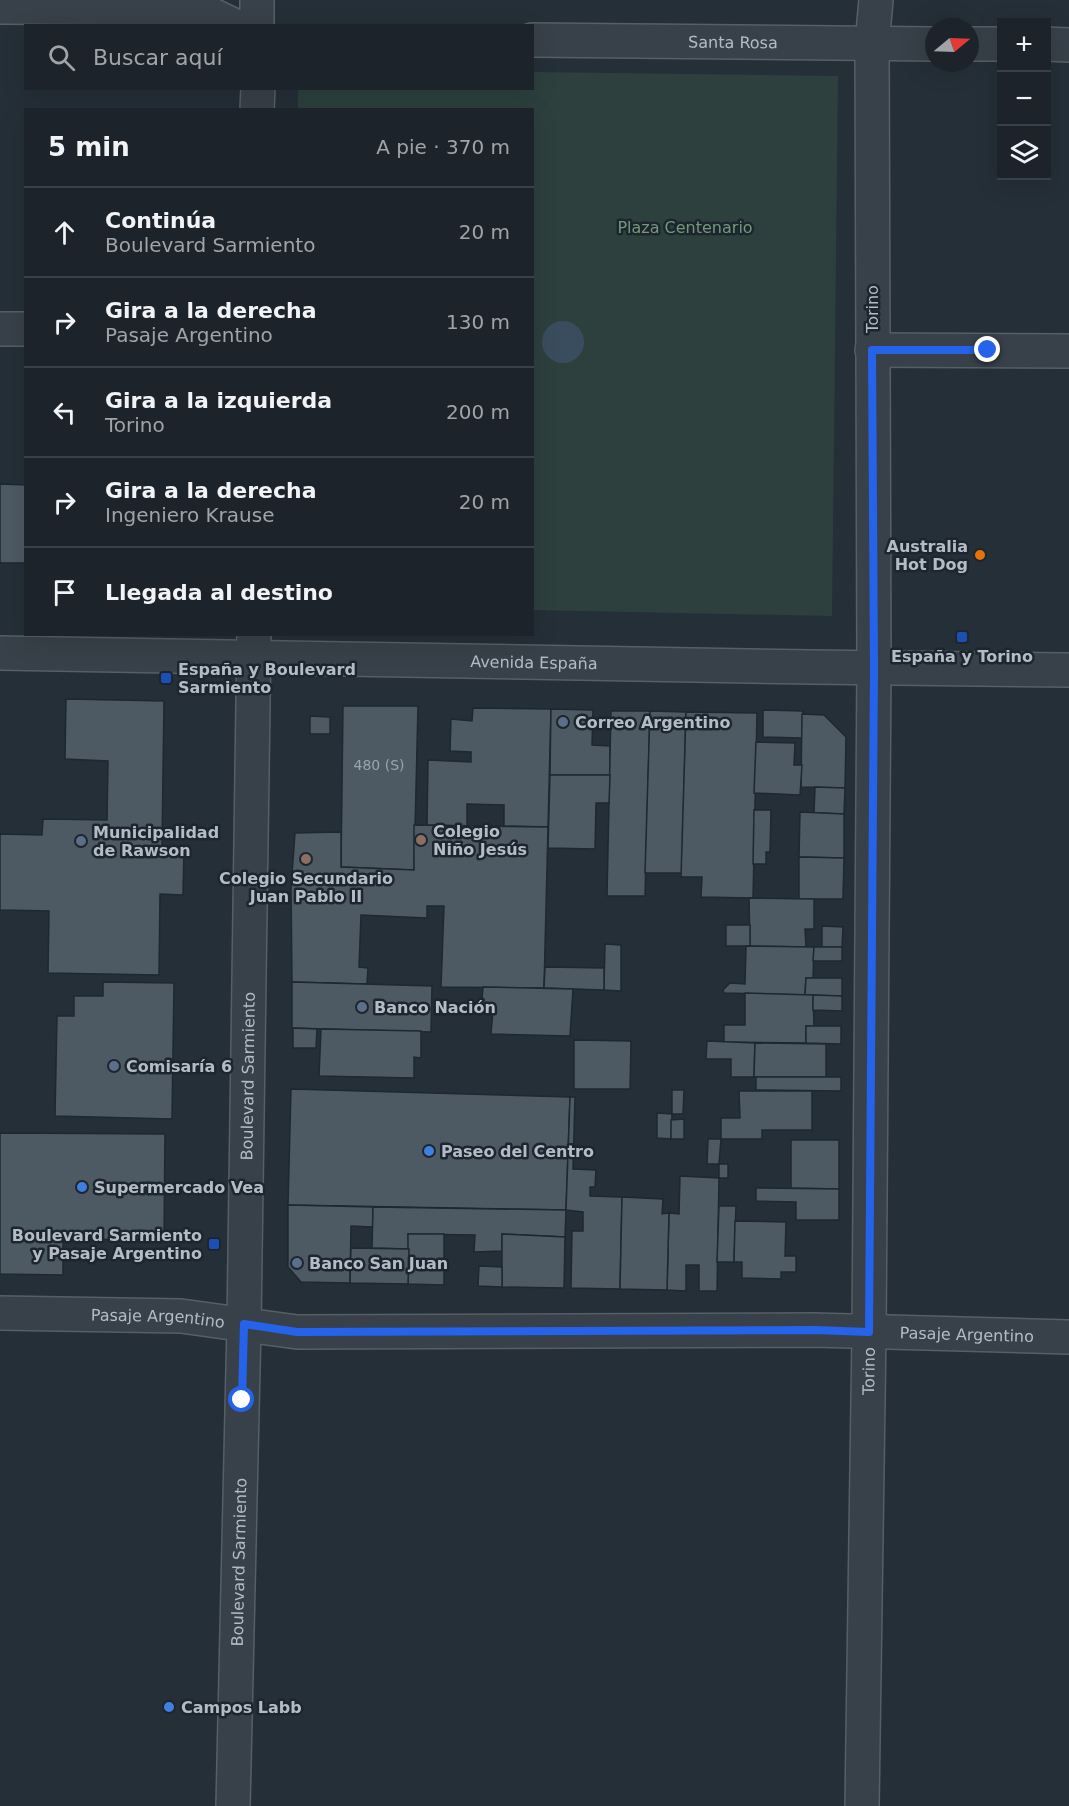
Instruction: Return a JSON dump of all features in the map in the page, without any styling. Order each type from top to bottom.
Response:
[{"type":"street","points":[[257,0],[257,24]]},
{"type":"street","name":"Torino","points":[[862,1806],[869,1332],[874,668],[872,44],[876,0]]},
{"type":"street","points":[[0,7],[198,8],[231,24]]},
{"type":"street","name":"Santa Rosa","points":[[534,40],[925,44]]},
{"type":"street","points":[[979,44],[997,44]]},
{"type":"street","points":[[1051,44],[1069,45]]},
{"type":"street","points":[[257,108],[258,90]]},
{"type":"street","points":[[0,329],[24,329]]},
{"type":"street","points":[[872,350],[1069,351]]},
{"type":"street","name":"Avenida España","points":[[0,653],[254,646],[874,668],[1069,670]]},
{"type":"street","name":"Boulevard Sarmiento","points":[[233,1806],[244,1324],[254,646]]},
{"type":"street","name":"Pasaje Argentino","points":[[0,1313],[181,1316],[297,1332],[814,1330],[1069,1337]]},
{"type":"green space","name":"Plaza Centenario","points":[[534,72],[838,76],[832,616],[534,610],[534,108],[298,108],[298,90],[534,90]]},
{"type":"water","points":[[563,321],[578,327],[584,342],[578,357],[563,363],[548,357],[542,342],[548,327]]},
{"type":"building","points":[[0,484],[24,485],[24,563],[0,563]]},
{"type":"building","name":"Municipalidad de Rawson","points":[[66,699],[164,701],[162,846],[184,847],[183,895],[160,894],[159,975],[48,973],[49,911],[0,910],[0,834],[42,835],[43,819],[107,820],[108,761],[65,759]]},
{"type":"building","points":[[343,706],[418,706],[414,870],[341,867]]},
{"type":"building","points":[[473,708],[551,709],[548,827],[504,826],[504,805],[467,804],[467,826],[427,825],[428,760],[471,762],[471,752],[450,751],[451,719],[472,721]]},
{"type":"building","points":[[551,709],[593,710],[592,745],[610,746],[610,775],[550,775]]},
{"type":"building","points":[[763,710],[803,711],[802,738],[763,737]]},
{"type":"building","points":[[611,711],[650,711],[645,896],[607,896]]},
{"type":"building","points":[[650,711],[686,712],[682,873],[645,873]]},
{"type":"building","points":[[686,712],[757,713],[753,898],[701,897],[702,877],[681,877]]},
{"type":"building","points":[[802,714],[824,715],[846,737],[845,788],[801,787]]},
{"type":"building","points":[[310,716],[330,717],[330,734],[310,734]]},
{"type":"building","points":[[756,742],[795,743],[794,765],[802,765],[800,795],[754,793]]},
{"type":"building","points":[[550,775],[610,775],[609,803],[596,803],[595,849],[548,848]]},
{"type":"building","points":[[815,787],[845,788],[844,814],[814,813]]},
{"type":"building","points":[[754,810],[771,810],[770,852],[766,852],[766,864],[753,864]]},
{"type":"building","points":[[800,812],[844,814],[844,858],[799,857]]},
{"type":"building","points":[[414,825],[548,827],[544,988],[441,987],[444,906],[427,906],[427,918],[361,915],[359,967],[368,968],[367,984],[292,982],[291,888],[295,833],[341,832],[341,867],[414,870]]},
{"type":"building","points":[[799,857],[844,858],[843,899],[799,899]]},
{"type":"building","points":[[749,898],[814,899],[814,929],[805,929],[806,947],[750,946]]},
{"type":"building","points":[[726,925],[750,925],[750,946],[726,946]]},
{"type":"building","points":[[822,926],[843,927],[842,947],[822,947]]},
{"type":"building","points":[[605,944],[621,945],[621,991],[604,990]]},
{"type":"building","points":[[746,946],[814,947],[813,978],[806,978],[805,995],[724,993],[723,990],[730,983],[745,984]]},
{"type":"building","points":[[814,947],[842,947],[842,961],[813,961]]},
{"type":"building","points":[[545,967],[604,968],[604,990],[544,988]]},
{"type":"building","points":[[806,978],[842,978],[842,996],[805,995]]},
{"type":"building","name":"Comisaría 6","points":[[103,982],[174,983],[172,1119],[55,1116],[57,1016],[74,1016],[74,996],[103,996]]},
{"type":"building","name":"Banco Nación","points":[[292,982],[432,986],[431,1032],[292,1028]]},
{"type":"building","points":[[483,987],[573,989],[570,1036],[491,1034],[493,1009],[481,1009]]},
{"type":"building","points":[[745,993],[813,995],[814,1026],[806,1026],[806,1043],[724,1042],[724,1025],[745,1025]]},
{"type":"building","points":[[813,995],[842,996],[842,1011],[813,1010]]},
{"type":"building","points":[[806,1026],[841,1026],[841,1044],[806,1043]]},
{"type":"building","points":[[293,1028],[317,1029],[316,1048],[293,1048]]},
{"type":"building","points":[[321,1029],[421,1031],[421,1058],[414,1057],[414,1078],[319,1076]]},
{"type":"building","points":[[574,1040],[631,1041],[630,1089],[574,1089]]},
{"type":"building","points":[[707,1041],[755,1043],[754,1077],[731,1077],[731,1059],[706,1059]]},
{"type":"building","points":[[755,1043],[826,1044],[826,1077],[754,1077]]},
{"type":"building","points":[[756,1077],[841,1077],[841,1091],[756,1090]]},
{"type":"building","name":"Paseo del Centro","points":[[291,1089],[570,1097],[566,1210],[288,1205]]},
{"type":"building","points":[[672,1090],[684,1090],[683,1114],[672,1114]]},
{"type":"building","points":[[739,1091],[812,1091],[812,1130],[762,1130],[762,1139],[721,1139],[721,1118],[740,1118]]},
{"type":"building","points":[[570,1097],[575,1097],[573,1169],[596,1170],[595,1187],[590,1187],[590,1196],[622,1197],[620,1289],[571,1288],[572,1231],[583,1231],[583,1212],[566,1210]]},
{"type":"building","points":[[657,1113],[672,1114],[671,1139],[657,1138]]},
{"type":"building","points":[[684,1119],[684,1139],[671,1139],[671,1120]]},
{"type":"building","name":"Supermercado Vea","points":[[0,1133],[165,1134],[164,1240],[63,1239],[63,1275],[0,1274]]},
{"type":"building","points":[[708,1139],[721,1139],[719,1164],[707,1164]]},
{"type":"building","points":[[791,1140],[839,1140],[839,1189],[791,1188]]},
{"type":"building","points":[[719,1164],[728,1164],[728,1178],[719,1178]]},
{"type":"building","points":[[680,1176],[719,1178],[717,1291],[699,1291],[699,1265],[686,1265],[686,1291],[667,1290],[669,1213],[679,1214]]},
{"type":"building","points":[[756,1188],[839,1189],[839,1220],[796,1220],[796,1202],[756,1201]]},
{"type":"building","points":[[622,1197],[663,1199],[662,1214],[669,1213],[667,1290],[620,1289]]},
{"type":"building","points":[[288,1205],[373,1207],[373,1227],[351,1226],[350,1283],[301,1282],[288,1267]]},
{"type":"building","points":[[719,1206],[736,1206],[734,1262],[717,1262]]},
{"type":"building","points":[[373,1207],[566,1210],[565,1237],[502,1234],[502,1251],[474,1252],[475,1235],[408,1234],[409,1249],[372,1248]]},
{"type":"building","points":[[735,1221],[786,1222],[785,1256],[796,1256],[796,1272],[781,1272],[781,1279],[742,1278],[742,1262],[734,1262]]},
{"type":"building","points":[[408,1234],[444,1234],[444,1285],[408,1284]]},
{"type":"building","points":[[502,1234],[565,1237],[564,1288],[502,1287]]},
{"type":"building","points":[[351,1248],[409,1249],[408,1284],[350,1283]]},
{"type":"building","points":[[479,1266],[502,1267],[502,1287],[478,1286]]},
{"type":"place","name":"Australia Hot Dog","points":[[980,555]]},
{"type":"place","name":"España y Torino","points":[[962,637]]},
{"type":"place","name":"España y Boulevard Sarmiento","points":[[166,678]]},
{"type":"place","name":"Correo Argentino","points":[[563,722]]},
{"type":"place","name":"Colegio Niño Jesús","points":[[421,840]]},
{"type":"place","name":"Municipalidad de Rawson","points":[[81,841]]},
{"type":"place","name":"Colegio Secundario Juan Pablo II","points":[[306,859]]},
{"type":"place","name":"Banco Nación","points":[[362,1007]]},
{"type":"place","name":"Comisaría 6","points":[[114,1066]]},
{"type":"place","name":"Paseo del Centro","points":[[429,1151]]},
{"type":"place","name":"Supermercado Vea","points":[[82,1187]]},
{"type":"place","name":"Boulevard Sarmiento y Pasaje Argentino","points":[[214,1244]]},
{"type":"place","name":"Banco San Juan","points":[[297,1263]]},
{"type":"place","name":"Campos Labb","points":[[169,1707]]},
{"type":"route","points":[[242,1400],[244,1324],[297,1332],[814,1330],[869,1332],[874,668],[872,350],[988,350]]}]
